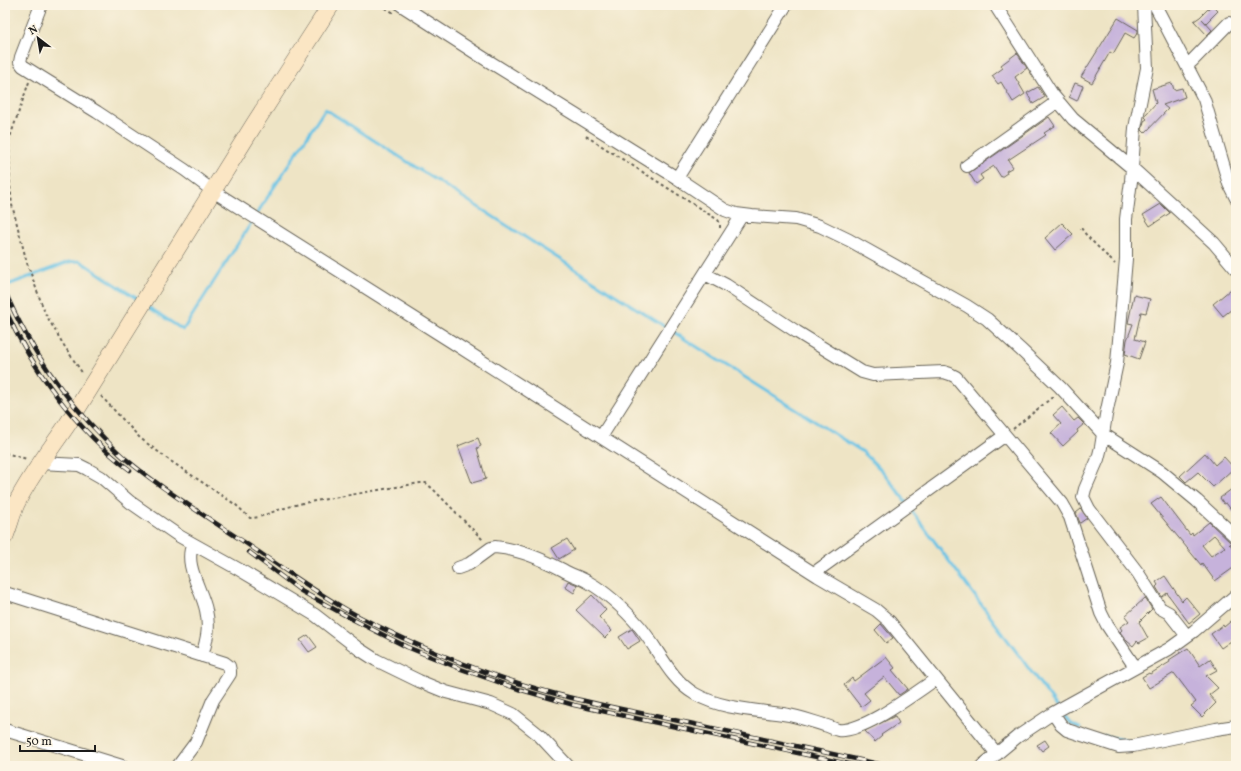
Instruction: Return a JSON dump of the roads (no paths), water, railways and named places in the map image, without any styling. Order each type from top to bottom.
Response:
[{"type":"street","points":[[41,5],[20,60],[22,66],[34,72],[185,170],[213,191],[814,573],[876,610],[889,621],[997,754]]},
{"type":"street","points":[[5,536],[16,505],[40,463],[67,425],[331,5]]},
{"type":"street","points":[[677,178],[786,5]]},
{"type":"street","points":[[995,5],[1058,101],[1072,119],[1132,168],[1214,243],[1236,269]]},
{"type":"street","points":[[1144,5],[1147,68],[1136,128],[1126,219],[1125,270],[1117,363],[1098,459],[1083,497],[1085,502],[1138,573],[1160,608],[1170,613],[1187,636]]},
{"type":"street","points":[[1155,5],[1204,99],[1229,184],[1236,198]]},
{"type":"street","points":[[400,11],[482,57],[677,178],[715,205],[736,214],[796,219],[820,226],[849,240],[954,298],[981,315],[1006,335],[1062,389],[1104,434],[1162,472],[1236,537]]},
{"type":"street","points":[[1186,65],[1192,61],[1228,23]]},
{"type":"street","points":[[967,166],[1058,101]]},
{"type":"street","points":[[601,437],[742,215]]},
{"type":"street","points":[[705,274],[726,285],[797,332],[865,374],[944,372],[953,376],[1054,493],[1070,517],[1101,613],[1107,625],[1135,667]]},
{"type":"street","points":[[814,573],[1004,436]]},
{"type":"street","points":[[40,463],[79,466],[88,469],[101,477],[130,502],[192,544],[240,570],[315,615],[359,650],[376,660],[419,681],[446,692],[491,704],[513,714],[538,734],[568,766]]},
{"type":"street","points":[[1063,506],[1085,502]]},
{"type":"street","points":[[192,544],[189,556],[206,609],[208,625],[208,635],[202,656]]},
{"type":"street","points":[[458,568],[469,564],[491,548],[502,548],[516,551],[548,562],[598,588],[640,627],[680,681],[696,694],[711,701],[743,709],[804,718],[837,730],[846,730],[863,725],[874,719],[936,679]]},
{"type":"street","points":[[5,592],[225,663],[229,666],[230,671],[213,700],[196,742],[178,766]]},
{"type":"street","points":[[982,766],[1017,737],[1053,713],[1169,648],[1187,636],[1236,595]]},
{"type":"street","points":[[1053,713],[1066,730],[1119,747],[1133,746],[1236,726]]},
{"type":"street","points":[[5,730],[122,766]]},
{"type":"waterway","points":[[256,215],[325,109],[667,328]]},
{"type":"waterway","points":[[147,306],[183,330],[253,220]]},
{"type":"waterway","points":[[5,286],[69,262],[80,261],[139,300]]},
{"type":"waterway","points":[[672,331],[863,452],[884,473],[906,502]]},
{"type":"waterway","points":[[909,507],[1058,708]]},
{"type":"waterway","points":[[1061,713],[1071,724],[1080,728]]},
{"type":"waterway","points":[[1104,736],[1128,741]]},
{"type":"railway","points":[[5,292],[25,332],[48,370],[74,405],[121,455],[177,498],[308,586],[356,615],[409,641],[463,664],[548,692],[888,766]]},
{"type":"railway","points":[[5,309],[28,354],[42,376],[74,418],[111,455],[130,470]]},
{"type":"railway","points":[[249,552],[301,591],[407,647],[461,669],[518,689],[574,705],[858,766]]}]
